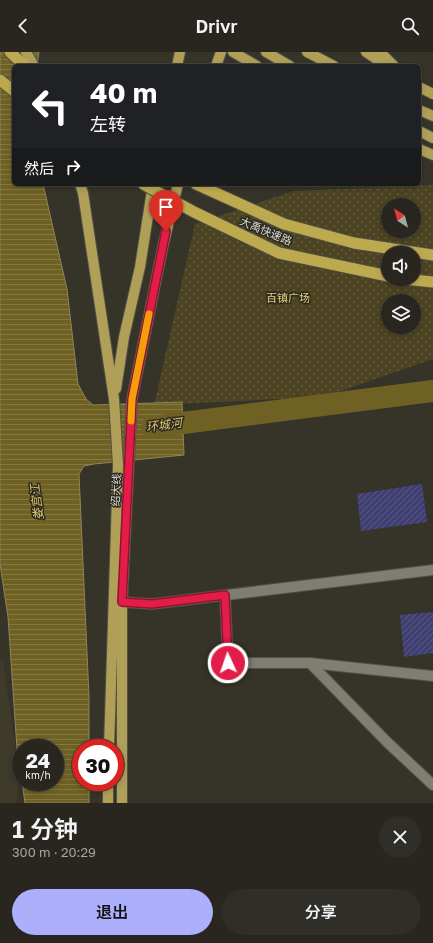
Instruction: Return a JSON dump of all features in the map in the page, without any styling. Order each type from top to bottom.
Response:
[{"type":"highway","points":[[10,52],[23,64]]},
{"type":"highway","points":[[0,80],[12,90]]},
{"type":"highway","name":"大禹快速路","points":[[147,186],[194,212],[279,254],[381,275]]},
{"type":"highway","name":"大禹快速路","points":[[200,186],[284,224],[354,243],[433,255]]},
{"type":"highway","points":[[421,281],[433,282]]},
{"type":"main road","points":[[26,52],[33,64]]},
{"type":"main road","points":[[177,64],[180,52]]},
{"type":"main road","points":[[217,64],[221,52]]},
{"type":"main road","points":[[233,52],[254,64]]},
{"type":"main road","points":[[266,52],[287,64]]},
{"type":"main road","points":[[307,52],[330,64]]},
{"type":"main road","points":[[366,52],[384,64]]},
{"type":"main road","points":[[380,52],[392,64]]},
{"type":"main road","points":[[421,88],[433,94]]},
{"type":"main road","points":[[421,111],[433,116]]},
{"type":"main road","points":[[421,132],[433,138]]},
{"type":"main road","points":[[421,150],[433,155]]},
{"type":"main road","points":[[114,399],[124,337],[140,267],[153,186]]},
{"type":"main road","name":"绍大线","points":[[122,803],[122,602],[130,465],[132,399],[163,246],[177,186]]},
{"type":"main road","points":[[173,203],[182,186]]},
{"type":"main road","points":[[81,189],[114,399]]},
{"type":"main road","name":"绍大线","points":[[109,739],[118,465],[114,399]]},
{"type":"main road","points":[[108,791],[108,803]]},
{"type":"street","points":[[122,602],[152,604],[433,570]]},
{"type":"street","points":[[225,595],[228,663],[310,663],[433,676]]},
{"type":"street","points":[[310,663],[387,742],[433,785]]},
{"type":"shaded area","points":[[3,660],[14,739],[12,739],[12,791],[18,791],[17,803],[0,803],[0,661]]},
{"type":"green space","name":"百镇广场","points":[[433,185],[433,359],[324,397],[154,405],[195,224],[294,191]]},
{"type":"water","name":"娄宫江","points":[[0,52],[39,52],[37,64],[12,64],[12,186],[43,186],[67,289],[78,384],[86,399],[93,405],[182,402],[184,455],[94,464],[84,466],[79,474],[89,697],[89,739],[72,739],[72,791],[89,791],[89,803],[25,803],[23,791],[64,791],[64,739],[16,739],[8,617],[0,564]]},
{"type":"building","points":[[422,484],[427,522],[361,531],[357,494]]},
{"type":"building","points":[[433,612],[433,653],[404,657],[400,615]]},
{"type":"waterway","name":"环城河","points":[[152,427],[433,391]]},
{"type":"slow traffic","points":[[131,421],[132,399],[149,314]]},
{"type":"route","points":[[166,231],[132,399],[130,465],[122,602],[152,604],[225,595],[228,663]]}]
